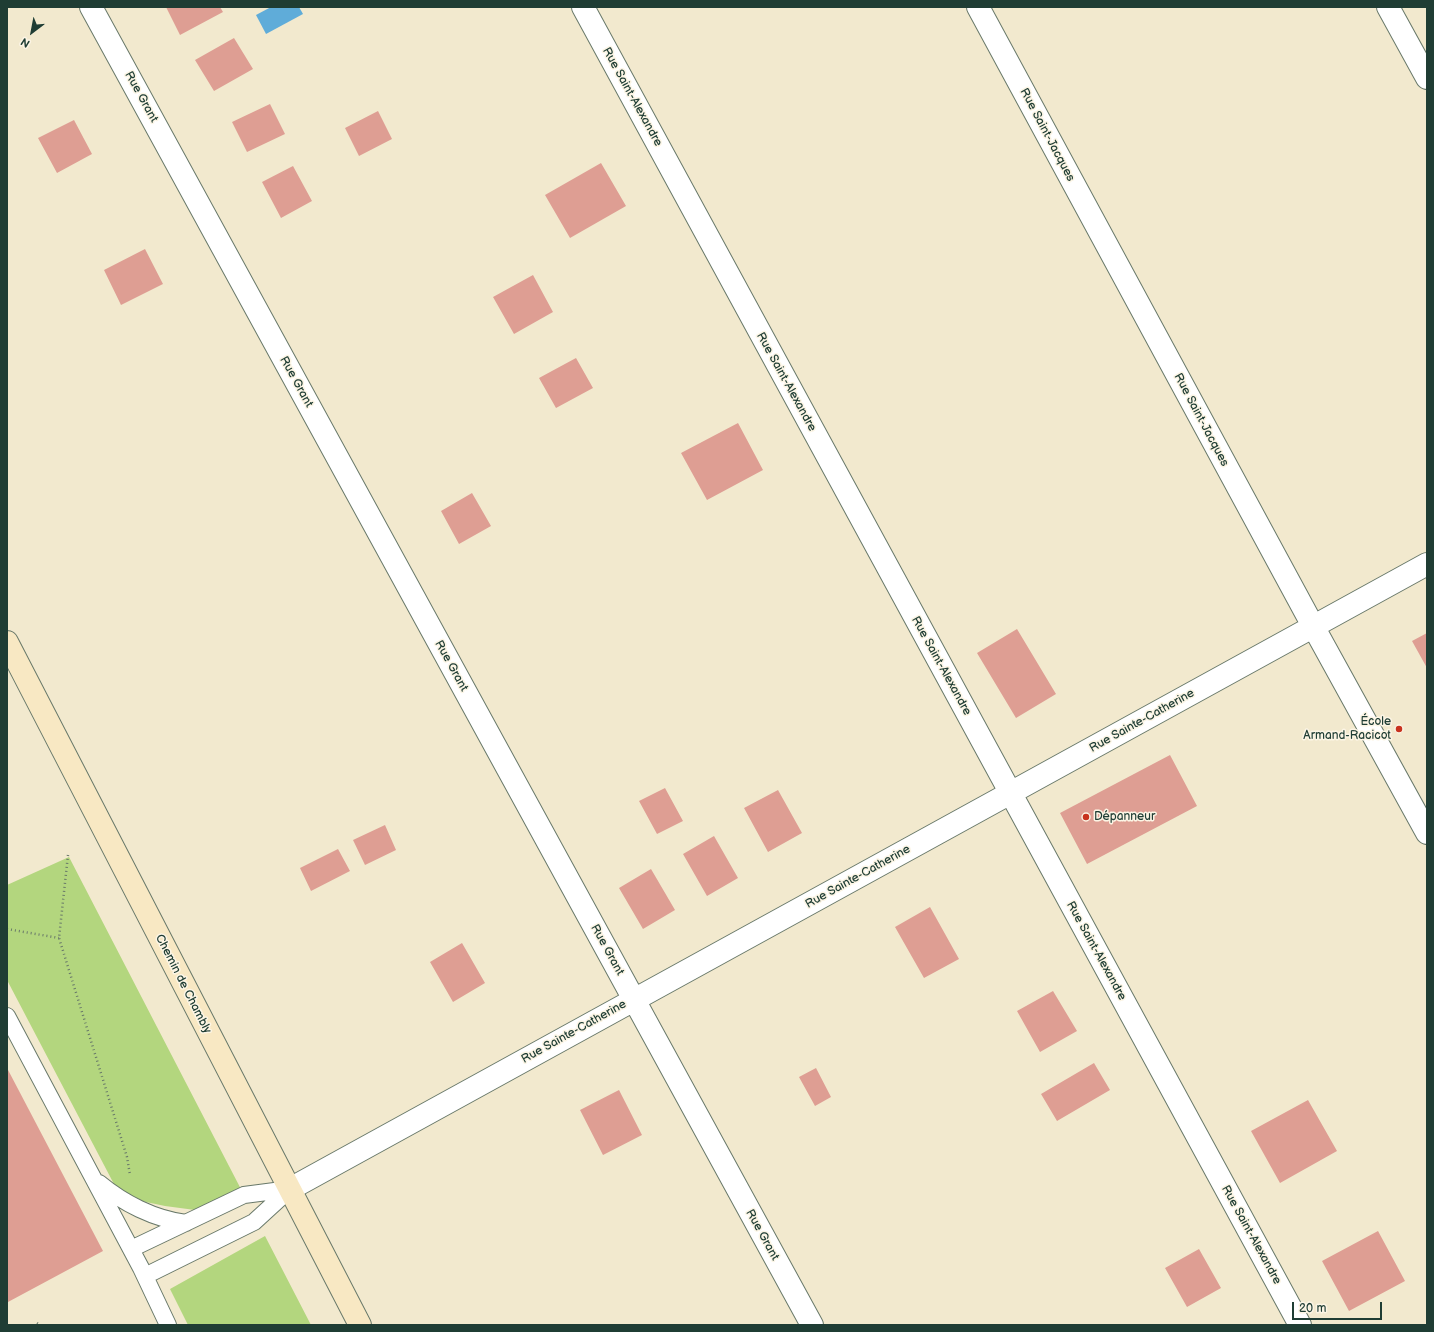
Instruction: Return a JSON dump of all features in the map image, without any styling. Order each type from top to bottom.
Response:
[{"type":"main road","name":"Chemin de Chambly","points":[[7,642],[360,1325]]},
{"type":"street","name":"Rue Grant","points":[[91,7],[812,1325]]},
{"type":"street","name":"Rue Saint-Alexandre","points":[[583,7],[1300,1325]]},
{"type":"street","name":"Rue Saint-Jacques","points":[[978,7],[1313,626],[1427,833]]},
{"type":"street","points":[[1388,7],[1427,78]]},
{"type":"street","name":"Rue Sainte-Catherine","points":[[290,1189],[1427,564]]},
{"type":"lane","points":[[7,1016],[131,1249],[168,1325]]},
{"type":"lane","points":[[94,1179],[108,1191],[129,1204],[152,1215],[174,1222],[186,1223]]},
{"type":"lane","points":[[131,1249],[244,1195],[290,1189]]},
{"type":"lane","points":[[145,1276],[254,1222],[290,1189]]},
{"type":"path","points":[[68,855],[59,938],[127,1157],[131,1184],[129,1204]]},
{"type":"path","points":[[7,929],[59,938]]},
{"type":"green space","points":[[69,857],[244,1195],[210,1212],[146,1202],[134,1198],[115,1186],[7,980],[7,885]]},
{"type":"green space","points":[[265,1236],[311,1325],[188,1325],[170,1289]]},
{"type":"water","points":[[271,7],[299,7],[303,14],[266,34],[256,15]]},
{"type":"building","points":[[166,7],[220,7],[223,12],[180,35]]},
{"type":"building","points":[[234,38],[253,69],[214,91],[195,60]]},
{"type":"building","points":[[270,104],[285,134],[247,152],[232,122]]},
{"type":"building","points":[[378,111],[392,139],[359,156],[345,128]]},
{"type":"building","points":[[74,120],[92,154],[57,173],[38,138]]},
{"type":"building","points":[[601,163],[626,206],[570,238],[545,195]]},
{"type":"building","points":[[293,166],[312,201],[281,218],[262,182]]},
{"type":"building","points":[[145,249],[163,284],[121,305],[104,270]]},
{"type":"building","points":[[533,275],[553,312],[514,334],[493,297]]},
{"type":"building","points":[[576,358],[593,388],[556,408],[539,378]]},
{"type":"building","points":[[738,423],[763,470],[707,500],[681,453]]},
{"type":"building","points":[[472,493],[491,526],[459,544],[441,511]]},
{"type":"building","points":[[1017,629],[1056,694],[1016,718],[977,653]]},
{"type":"building","points":[[1427,633],[1427,668],[1412,641]]},
{"type":"building","points":[[1170,755],[1197,806],[1087,864],[1060,813]]},
{"type":"building","points":[[665,788],[683,821],[657,834],[639,801]]},
{"type":"building","points":[[778,790],[802,833],[768,852],[744,808]]},
{"type":"building","points":[[385,825],[396,850],[365,865],[353,840]]},
{"type":"building","points":[[714,836],[738,878],[707,896],[683,854]]},
{"type":"building","points":[[338,849],[350,871],[311,891],[300,868]]},
{"type":"building","points":[[651,869],[675,910],[643,929],[619,888]]},
{"type":"building","points":[[930,907],[959,959],[924,978],[895,927]]},
{"type":"building","points":[[462,943],[485,983],[453,1002],[430,962]]},
{"type":"building","points":[[1053,991],[1077,1031],[1040,1052],[1017,1011]]},
{"type":"building","points":[[1094,1063],[1110,1090],[1057,1121],[1041,1094]]},
{"type":"building","points":[[7,1068],[103,1251],[8,1302],[7,1300]]},
{"type":"building","points":[[816,1068],[831,1097],[815,1106],[799,1077]]},
{"type":"building","points":[[619,1090],[642,1135],[603,1155],[580,1110]]},
{"type":"building","points":[[1308,1100],[1337,1151],[1280,1183],[1251,1131]]},
{"type":"building","points":[[1378,1231],[1405,1281],[1349,1311],[1322,1261]]},
{"type":"building","points":[[1199,1249],[1221,1288],[1187,1307],[1165,1268]]},
{"type":"place","name":"École Armand-Racicot","points":[[1399,729]]},
{"type":"place","name":"Dépanneur","points":[[1086,817]]}]
